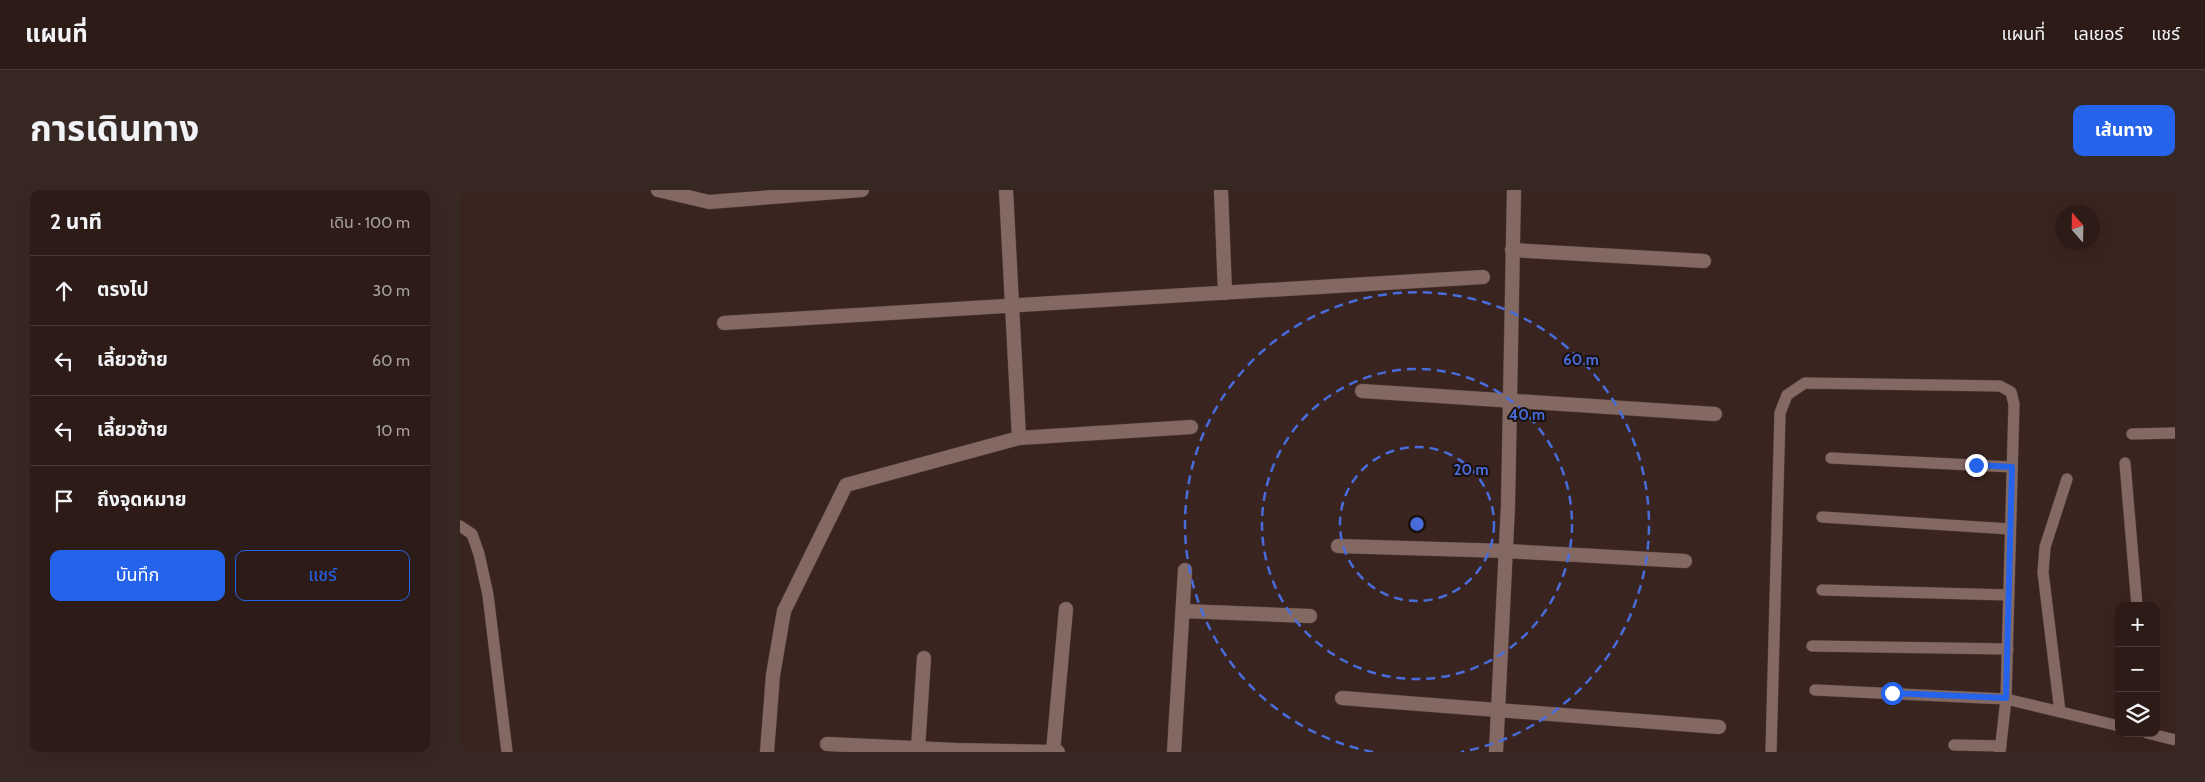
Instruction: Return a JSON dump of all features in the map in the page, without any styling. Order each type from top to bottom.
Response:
[{"type":"street","points":[[658,190],[709,202],[862,190]]},
{"type":"street","points":[[1006,190],[1019,438]]},
{"type":"street","points":[[1221,190],[1225,293]]},
{"type":"street","points":[[1496,752],[1506,551],[1514,190]]},
{"type":"street","points":[[1512,250],[1704,261]]},
{"type":"street","points":[[724,323],[1483,277]]},
{"type":"street","points":[[1362,391],[1508,399],[1715,414]]},
{"type":"street","points":[[767,752],[773,675],[784,611],[846,485],[1019,438],[1191,427]]},
{"type":"street","points":[[1338,546],[1506,551],[1685,561]]},
{"type":"street","points":[[1174,752],[1185,570]]},
{"type":"street","points":[[1053,752],[1066,610]]},
{"type":"street","points":[[1183,611],[1310,616]]},
{"type":"street","points":[[918,748],[924,658]]},
{"type":"street","points":[[1342,698],[1719,727]]},
{"type":"street","points":[[827,744],[956,751],[1058,752]]},
{"type":"lane","points":[[1771,752],[1780,413],[1787,395],[1805,383],[2000,386],[2011,392],[2014,404],[2008,649],[2006,698],[2000,749],[1954,745]]},
{"type":"lane","points":[[2132,434],[2175,433]]},
{"type":"lane","points":[[1831,458],[2012,467]]},
{"type":"lane","points":[[2125,463],[2136,602]]},
{"type":"lane","points":[[2060,712],[2043,572],[2045,547],[2067,479]]},
{"type":"lane","points":[[1822,517],[2010,529]]},
{"type":"lane","points":[[460,526],[472,534],[479,554],[488,595],[507,752]]},
{"type":"lane","points":[[1822,590],[2009,595]]},
{"type":"lane","points":[[1812,646],[2008,649]]},
{"type":"lane","points":[[1815,690],[2006,698],[2115,725]]},
{"type":"lane","points":[[2160,736],[2175,740]]},
{"type":"route","points":[[1892,693],[2006,698],[2012,467],[1976,465]]}]
